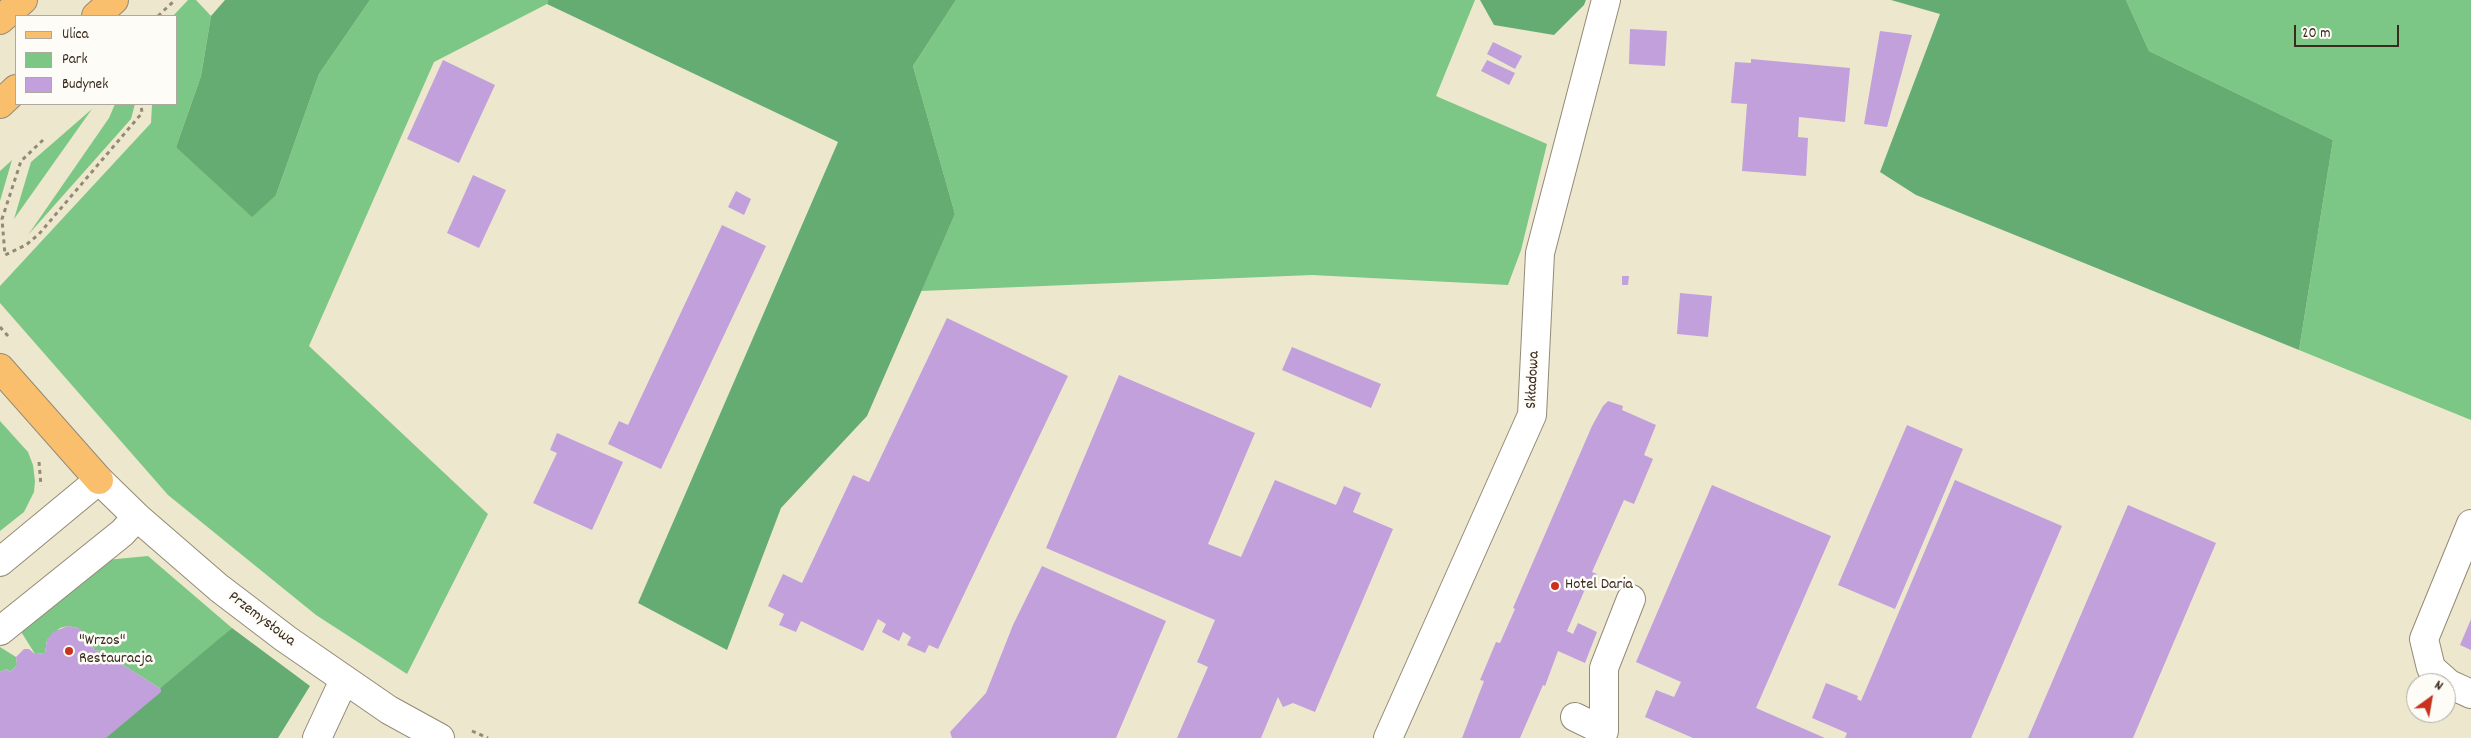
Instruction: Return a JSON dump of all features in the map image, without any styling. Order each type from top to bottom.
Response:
[{"type":"main road","points":[[0,20],[23,0]]},
{"type":"main road","points":[[97,15],[114,0]]},
{"type":"main road","points":[[0,104],[15,91]]},
{"type":"main road","points":[[0,368],[99,480]]},
{"type":"street","name":"Składowa","points":[[1388,738],[1532,416],[1540,253],[1606,0]]},
{"type":"street","name":"Przemysłowa","points":[[99,480],[136,516],[219,588],[286,640],[389,710],[440,738]]},
{"type":"street","points":[[0,562],[99,480]]},
{"type":"street","points":[[0,631],[122,533],[136,516]]},
{"type":"street","points":[[2471,524],[2424,639],[2431,668],[2449,684],[2471,694]]},
{"type":"street","points":[[1602,734],[1604,668],[1631,599]]},
{"type":"street","points":[[317,738],[344,680]]},
{"type":"street","points":[[1575,717],[1602,734]]},
{"type":"path","points":[[159,15],[175,0]]},
{"type":"path","points":[[43,140],[21,161],[2,219],[5,256],[26,245],[39,234],[142,113],[141,105]]},
{"type":"path","points":[[38,459],[41,474],[41,487],[38,495]]},
{"type":"green space","points":[[188,0],[196,0],[211,16],[201,76],[176,147],[276,195],[319,74],[370,0],[548,0],[547,4],[434,62],[309,346],[488,514],[407,674],[316,615],[168,495],[0,303],[0,286],[151,123],[152,105],[178,105],[178,15],[174,15]]},
{"type":"green space","points":[[225,0],[370,0],[319,74],[276,195],[252,217],[176,147],[201,76],[211,16]]},
{"type":"green space","points":[[548,0],[956,0],[913,66],[955,214],[867,416],[781,508],[727,650],[638,603],[838,142],[547,4]]},
{"type":"green space","points":[[956,0],[1475,0],[1436,96],[1547,144],[1521,250],[1508,285],[1312,275],[921,291],[955,214],[913,66]]},
{"type":"green space","points":[[1480,0],[1586,0],[1584,5],[1554,35],[1494,25]]},
{"type":"green space","points":[[1891,0],[2126,0],[2149,51],[2333,140],[2299,350],[1916,195],[1880,172],[1940,14]]},
{"type":"green space","points":[[2126,0],[2471,0],[2471,420],[2299,350],[2333,140],[2149,51]]},
{"type":"green space","points":[[115,105],[135,105],[131,119],[28,235],[109,118]]},
{"type":"green space","points":[[92,109],[14,219],[31,162]]},
{"type":"green space","points":[[12,160],[0,201],[0,171]]},
{"type":"green space","points":[[0,421],[28,452],[33,465],[35,481],[34,492],[24,512],[0,531]]},
{"type":"green space","points":[[148,556],[232,628],[161,692],[161,689],[101,651],[94,650],[91,639],[78,628],[68,626],[60,628],[47,640],[45,653],[35,654],[20,630],[106,560]]},
{"type":"green space","points":[[232,628],[310,686],[278,738],[101,738]]},
{"type":"green space","points":[[0,647],[16,657],[17,665],[10,672],[7,669],[0,672]]},
{"type":"building","points":[[1630,29],[1667,31],[1665,66],[1629,64]]},
{"type":"building","points":[[1880,31],[1912,35],[1887,127],[1864,124]]},
{"type":"building","points":[[1493,42],[1522,56],[1515,69],[1487,54]]},
{"type":"building","points":[[1751,59],[1850,68],[1845,122],[1799,117],[1798,137],[1808,138],[1806,176],[1742,171],[1747,104],[1731,103],[1735,62],[1751,63]]},
{"type":"building","points":[[443,60],[495,85],[459,163],[407,139]]},
{"type":"building","points":[[1487,60],[1515,73],[1509,85],[1481,71]]},
{"type":"building","points":[[473,175],[506,190],[479,248],[447,233]]},
{"type":"building","points":[[736,191],[751,199],[744,215],[728,207]]},
{"type":"building","points":[[722,225],[766,246],[661,469],[608,444],[619,421],[628,425]]},
{"type":"building","points":[[1622,276],[1629,276],[1628,285],[1622,285]]},
{"type":"building","points":[[1680,293],[1712,296],[1708,337],[1677,334]]},
{"type":"building","points":[[947,318],[1068,376],[938,649],[929,645],[925,653],[907,645],[911,637],[903,632],[899,641],[882,632],[886,624],[878,619],[863,651],[801,621],[796,632],[779,625],[784,614],[768,606],[783,574],[802,583],[853,475],[869,482]]},
{"type":"building","points":[[1292,347],[1381,384],[1371,408],[1282,370]]},
{"type":"building","points":[[1119,375],[1255,433],[1208,544],[1241,557],[1275,480],[1336,505],[1344,486],[1361,493],[1353,512],[1393,529],[1315,712],[1293,703],[1283,707],[1278,697],[1261,738],[1177,738],[1208,667],[1197,662],[1215,620],[1046,548]]},
{"type":"building","points":[[1608,401],[1623,406],[1622,410],[1656,425],[1644,455],[1653,459],[1634,504],[1624,500],[1592,572],[1597,574],[1591,589],[1586,587],[1567,631],[1573,634],[1578,623],[1597,632],[1585,663],[1558,651],[1545,686],[1543,685],[1520,738],[1462,738],[1484,681],[1480,680],[1496,642],[1500,643],[1515,609],[1513,608],[1592,426],[1603,406]]},
{"type":"building","points":[[1907,425],[1963,449],[1895,609],[1838,585]]},
{"type":"building","points":[[557,433],[623,462],[592,530],[533,503],[557,453],[550,450]]},
{"type":"building","points":[[1955,480],[2062,526],[1971,738],[1845,738],[1847,733],[1812,718],[1826,683],[1858,696],[1857,699],[1861,701]]},
{"type":"building","points":[[1712,485],[1831,536],[1756,708],[1825,738],[1693,738],[1645,717],[1656,690],[1674,697],[1681,682],[1636,662]]},
{"type":"building","points":[[2128,505],[2216,543],[2133,738],[2028,738]]},
{"type":"building","points":[[1042,566],[1166,621],[1116,738],[952,738],[950,732],[986,693],[1013,625]]},
{"type":"building","points":[[2471,619],[2471,650],[2460,645]]},
{"type":"building","points":[[68,626],[78,628],[86,633],[94,650],[101,651],[161,689],[161,692],[106,738],[0,738],[0,672],[7,669],[10,672],[17,665],[16,657],[24,649],[29,649],[35,654],[45,653],[47,640],[53,632]]},
{"type":"place","name":"Hotel Daria","points":[[1555,586]]},
{"type":"place","name":"\"Wrzos\" Restauracja","points":[[69,651]]}]
